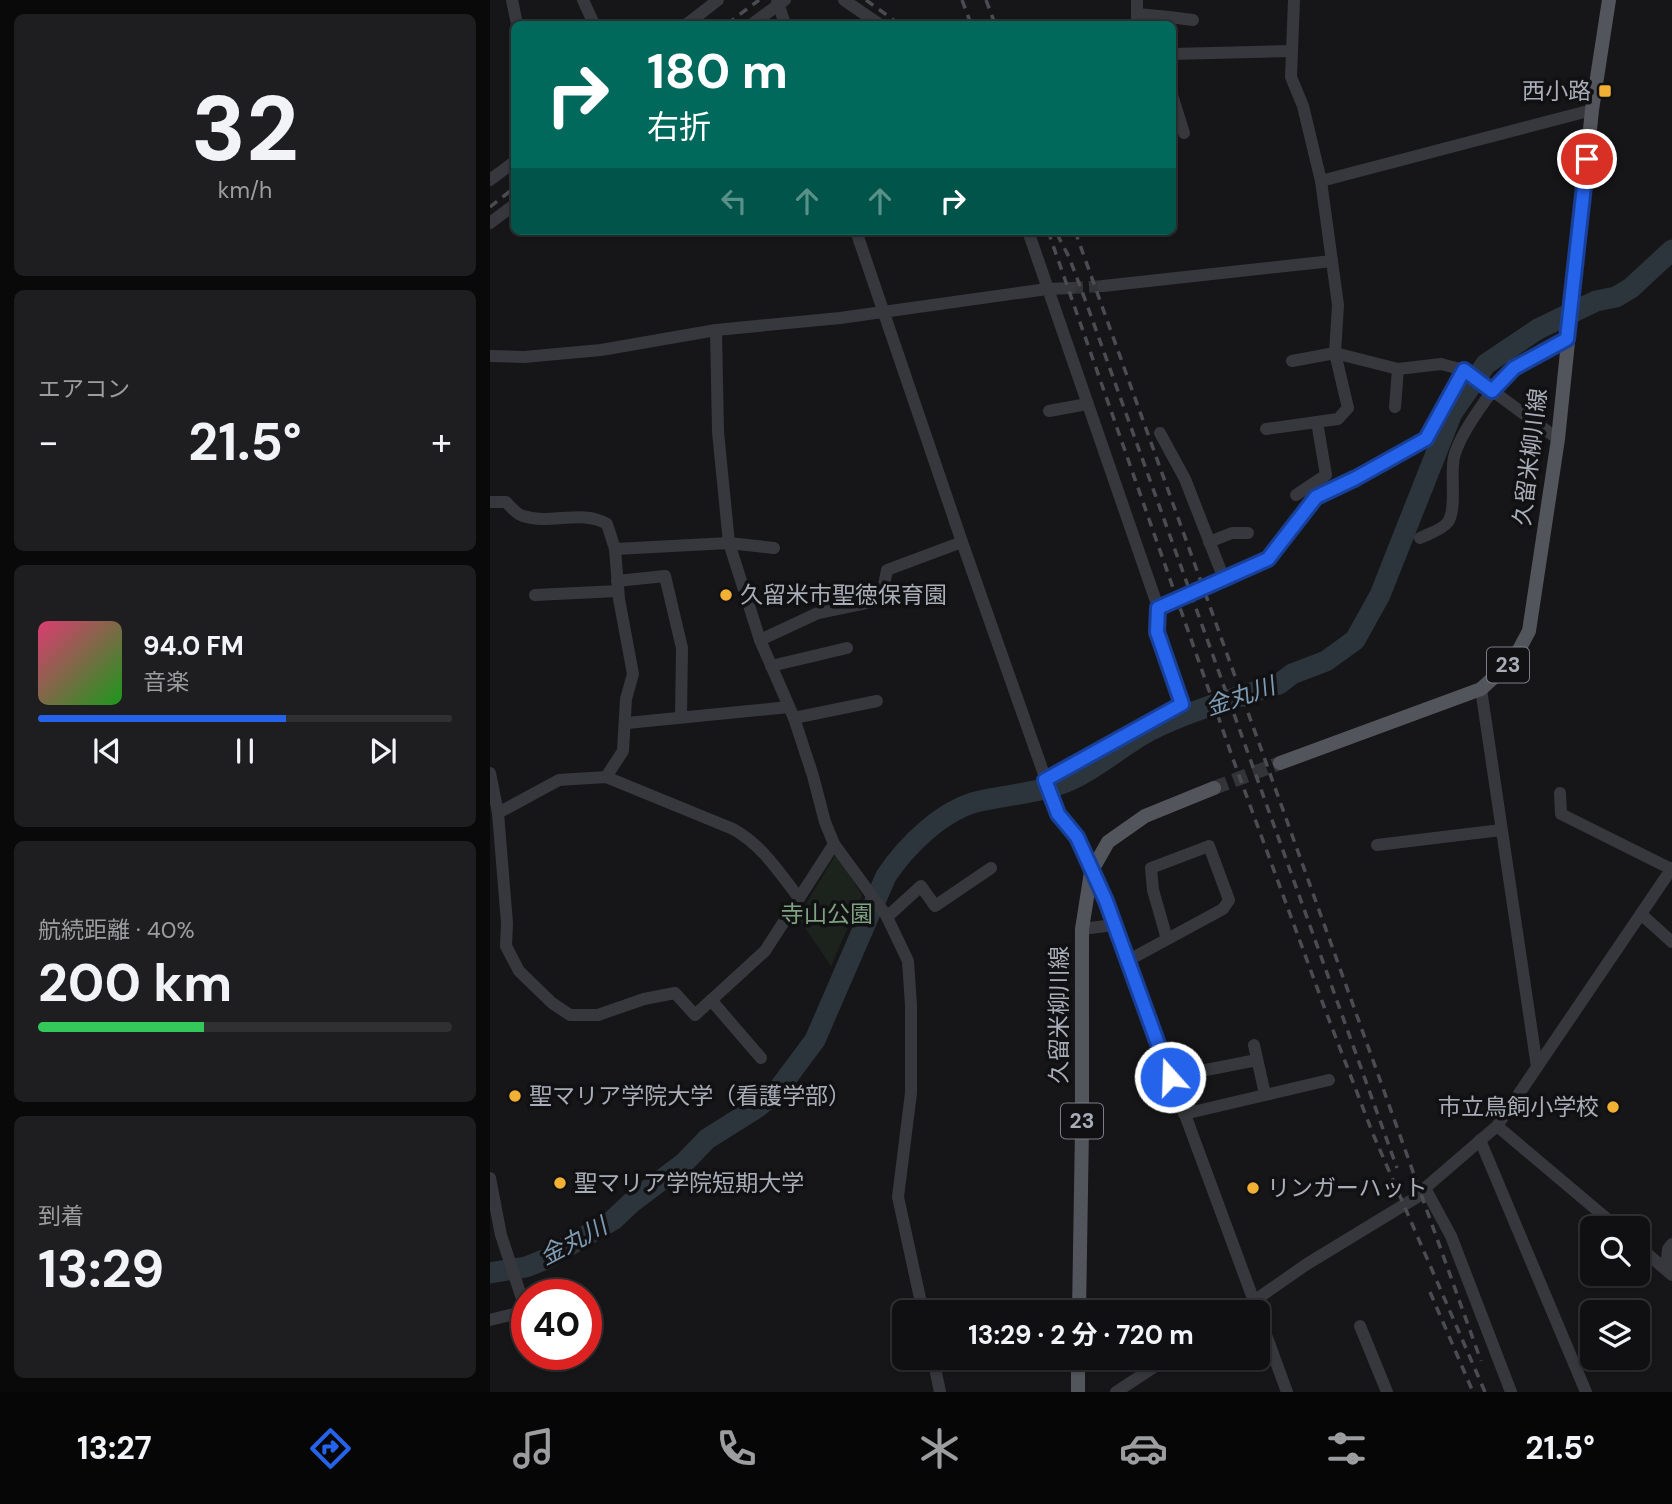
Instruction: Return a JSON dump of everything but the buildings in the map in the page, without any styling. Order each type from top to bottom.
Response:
[{"type":"main road","name":"久留米柳川線","points":[[1280,763],[1481,689],[1514,659],[1529,631],[1558,439],[1592,110],[1609,0]]},
{"type":"main road","name":"久留米柳川線","points":[[1079,1300],[1082,929],[1091,872],[1108,842],[1145,816],[1214,788]]},
{"type":"main road","points":[[1077,1392],[1078,1370]]},
{"type":"street","points":[[512,0],[516,21]]},
{"type":"street","points":[[583,0],[593,21]]},
{"type":"street","points":[[692,21],[718,0]]},
{"type":"street","points":[[844,0],[874,21]]},
{"type":"street","points":[[1137,0],[1137,19],[1193,20]]},
{"type":"street","points":[[1266,429],[1338,419],[1348,408],[1335,353],[1338,305],[1321,181],[1303,106],[1291,78],[1294,0]]},
{"type":"street","points":[[756,21],[780,1],[784,21]]},
{"type":"street","points":[[1176,54],[1290,51]]},
{"type":"street","points":[[1176,108],[1184,133]]},
{"type":"street","points":[[1321,181],[1592,110]]},
{"type":"street","points":[[490,180],[511,164]]},
{"type":"street","points":[[490,223],[511,207]]},
{"type":"street","points":[[857,235],[1045,780],[1058,814],[1077,837],[1114,925],[1254,1300]]},
{"type":"street","points":[[1029,235],[1158,608],[1157,632],[1182,704],[1045,780]]},
{"type":"street","points":[[1103,286],[1332,261]]},
{"type":"street","points":[[490,356],[524,357],[601,350],[716,330],[1071,288]]},
{"type":"street","points":[[716,330],[718,432],[729,543],[760,639],[792,712],[834,844],[887,917],[908,961],[911,1093],[898,1197],[920,1300]]},
{"type":"street","points":[[1420,538],[1437,531],[1448,522],[1452,508],[1454,455],[1492,391],[1514,368],[1567,340]]},
{"type":"street","points":[[1292,361],[1335,353],[1398,369],[1441,364],[1464,370],[1558,439]]},
{"type":"street","points":[[1395,407],[1398,369]]},
{"type":"street","points":[[1158,608],[1268,559],[1316,497],[1426,439],[1464,370]]},
{"type":"street","points":[[1049,411],[1087,404]]},
{"type":"street","points":[[1296,495],[1326,475],[1317,422]]},
{"type":"street","points":[[1160,433],[1185,479],[1224,579]]},
{"type":"street","points":[[490,502],[506,502],[520,516],[542,519],[595,517],[607,524],[615,549],[618,586],[633,674],[626,699],[623,751],[606,777]]},
{"type":"street","points":[[1209,542],[1232,533],[1248,533]]},
{"type":"street","points":[[760,639],[818,613],[881,600],[887,569],[962,542]]},
{"type":"street","points":[[615,549],[729,543],[774,548]]},
{"type":"street","points":[[535,595],[618,586],[665,576],[682,648],[681,718]]},
{"type":"street","points":[[771,666],[847,648]]},
{"type":"street","points":[[1481,689],[1537,1067]]},
{"type":"street","points":[[626,723],[792,712],[877,701]]},
{"type":"street","points":[[490,773],[498,813],[507,923],[506,946],[519,971],[552,1003],[570,1015],[598,1015],[644,999],[675,993],[695,1015],[765,951],[834,844]]},
{"type":"street","points":[[498,813],[559,780],[606,777],[749,838],[799,898]]},
{"type":"street","points":[[1267,1300],[1307,1264],[1422,1194],[1425,1188],[1497,1126],[1672,869],[1561,814],[1560,793]]},
{"type":"street","points":[[1377,845],[1501,830]]},
{"type":"street","points":[[1127,961],[1223,909],[1229,900],[1209,846],[1151,868],[1153,890],[1167,939]]},
{"type":"street","points":[[887,917],[921,887],[935,906],[992,868]]},
{"type":"street","points":[[1641,914],[1672,942]]},
{"type":"street","points":[[1082,929],[1114,925]]},
{"type":"street","points":[[711,1000],[761,1058]]},
{"type":"street","points":[[1254,1045],[1265,1094]]},
{"type":"street","points":[[1170,1077],[1258,1060]]},
{"type":"street","points":[[1184,1114],[1329,1080]]},
{"type":"street","points":[[1497,1126],[1604,1216]]},
{"type":"street","points":[[1480,1140],[1586,1392]]},
{"type":"street","points":[[490,1178],[501,1235],[526,1311],[490,1320]]},
{"type":"street","points":[[1425,1188],[1451,1236],[1511,1392]]},
{"type":"street","points":[[1669,1272],[1668,1249],[1672,1244]]},
{"type":"street","points":[[1650,1256],[1669,1272]]},
{"type":"street","points":[[1360,1326],[1387,1392]]},
{"type":"street","points":[[1270,1345],[1287,1392]]},
{"type":"street","points":[[935,1370],[940,1392]]},
{"type":"street","points":[[1116,1392],[1150,1370]]},
{"type":"green space","name":"寺山公園","points":[[836,854],[862,895],[831,966],[798,917]]},
{"type":"waterway","name":"金丸川","points":[[490,1273],[526,1267],[546,1259],[613,1220],[684,1163],[707,1139],[758,1107],[777,1091],[815,1040],[886,876],[915,841],[939,820],[966,805],[1062,784],[1093,768],[1149,731],[1197,711],[1279,684],[1292,674],[1326,661],[1355,640],[1380,595],[1452,413],[1486,364],[1538,329],[1596,301],[1616,297],[1631,288],[1672,250]]},
{"type":"tunnel","points":[[1071,288],[1103,286]]},
{"type":"tunnel","points":[[1214,788],[1280,763]]},
{"type":"railway","points":[[731,21],[759,0]]},
{"type":"railway","points":[[866,0],[895,21]]},
{"type":"railway","points":[[962,0],[970,21]]},
{"type":"railway","points":[[986,0],[994,21]]},
{"type":"railway","points":[[490,207],[511,190]]},
{"type":"railway","points":[[1049,235],[1233,759],[1326,1012],[1373,1134],[1485,1392]]},
{"type":"railway","points":[[1058,235],[1086,302],[1397,1168]]},
{"type":"railway","points":[[1076,235],[1481,1361]]},
{"type":"railway","points":[[1430,1292],[1473,1392]]},
{"type":"place","name":"西小路","points":[[1605,91]]},
{"type":"place","name":"久留米市聖徳保育園","points":[[726,595]]},
{"type":"place","name":"聖マリア学院大学（看護学部）","points":[[515,1096]]},
{"type":"place","name":"市立鳥飼小学校","points":[[1613,1107]]},
{"type":"place","name":"聖マリア学院短期大学","points":[[560,1183]]},
{"type":"place","name":"リンガーハット","points":[[1253,1188]]},
{"type":"route","points":[[1170,1077],[1106,901],[1077,837],[1058,814],[1045,780],[1182,704],[1157,632],[1158,608],[1268,559],[1316,497],[1426,439],[1464,370],[1492,391],[1514,368],[1567,339],[1587,159]]}]
